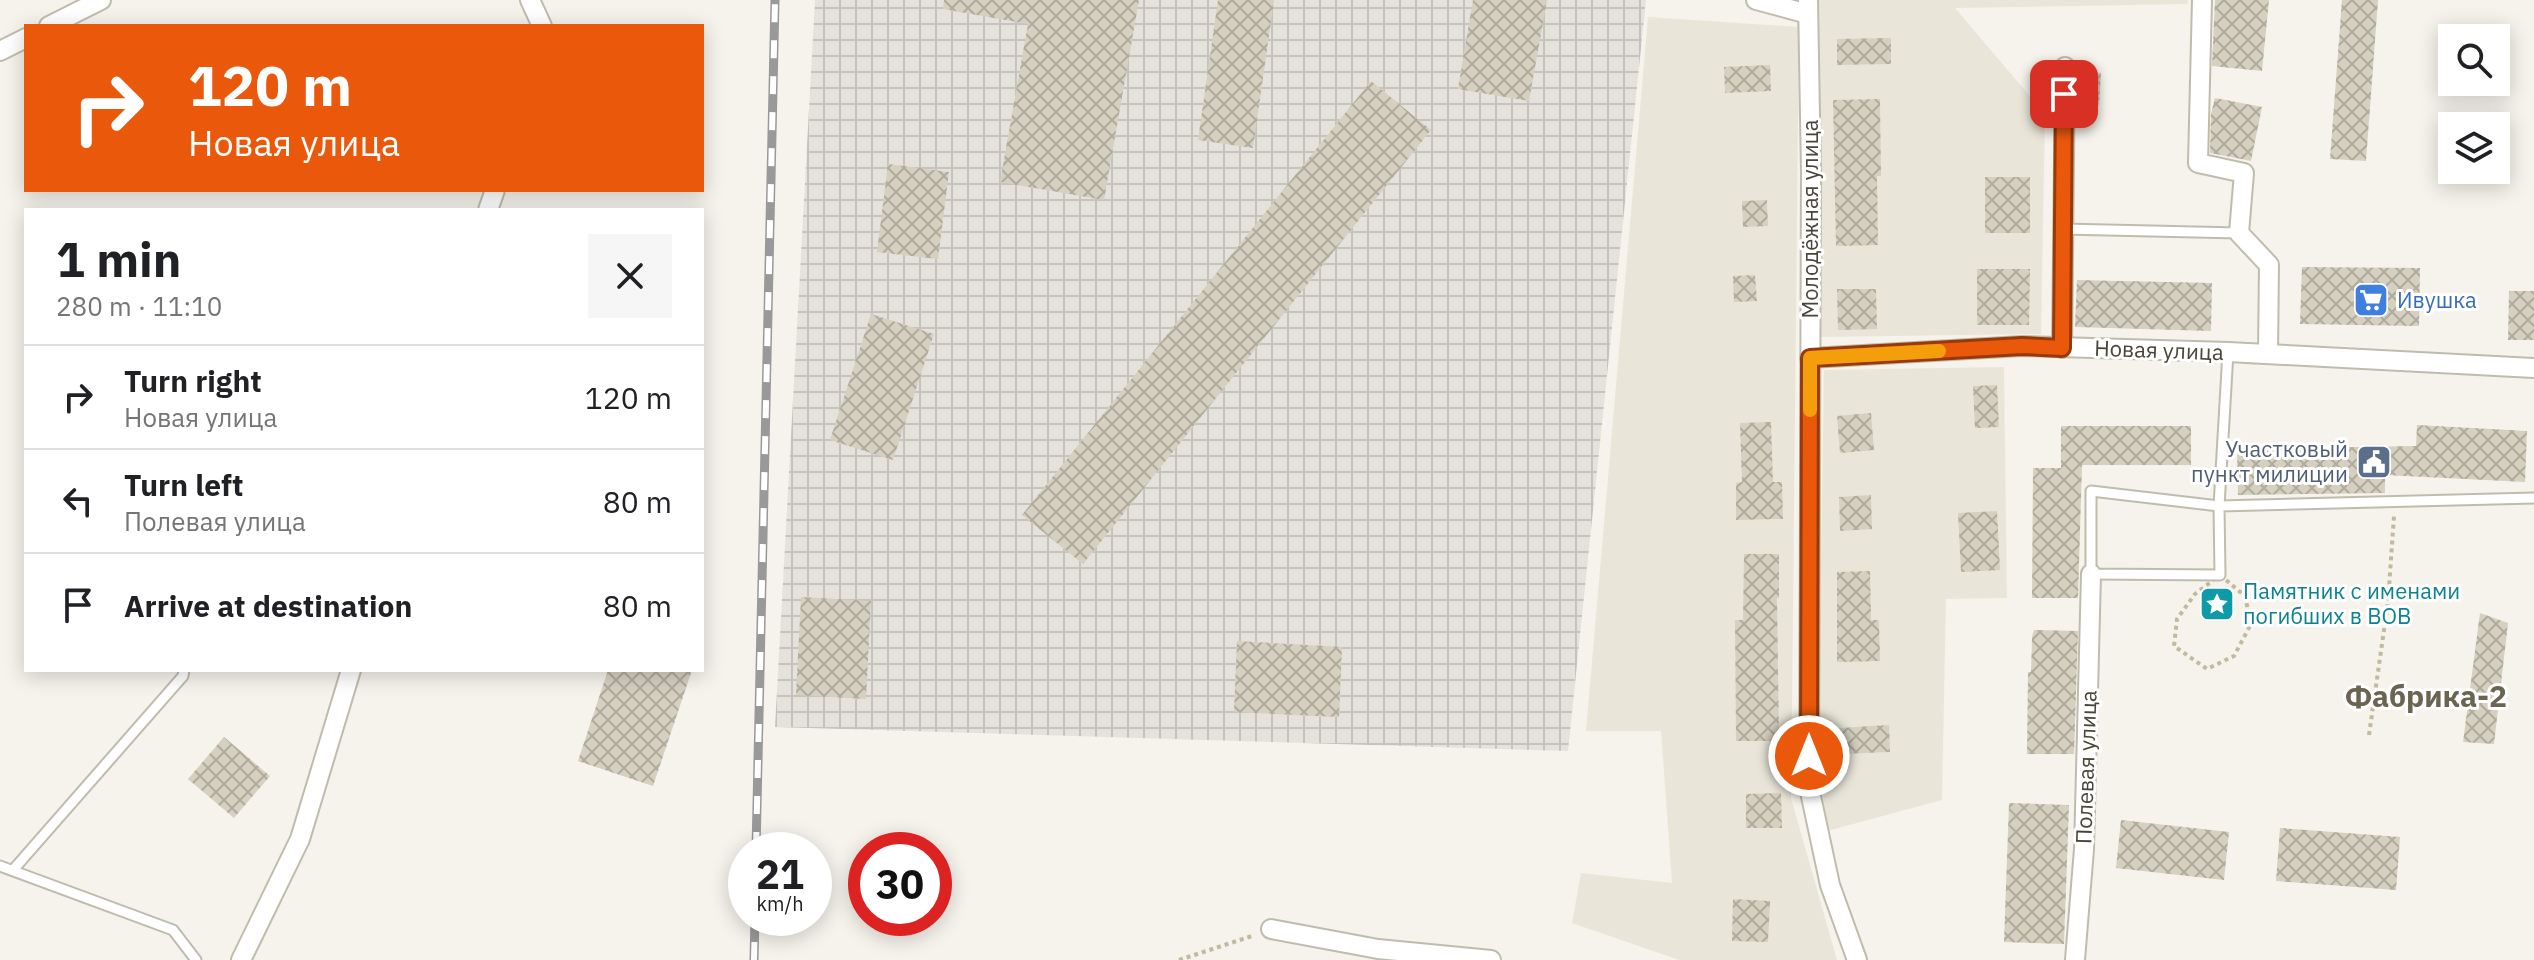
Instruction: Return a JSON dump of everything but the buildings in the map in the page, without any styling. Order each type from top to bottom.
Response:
[{"type":"street","points":[[53,24],[101,0]]},
{"type":"street","points":[[530,0],[541,24]]},
{"type":"street","points":[[1756,0],[1808,7]]},
{"type":"street","points":[[2202,0],[2198,163],[2244,173],[2239,233],[2269,265],[2268,354]]},
{"type":"street","name":"Молодёжная улица","points":[[1808,7],[1809,787],[1830,885],[1857,960]]},
{"type":"street","points":[[0,51],[24,39]]},
{"type":"street","points":[[2062,348],[2065,67]]},
{"type":"street","name":"Новая улица","points":[[1810,358],[2022,346],[2228,352],[2534,368]]},
{"type":"street","name":"Полевая улица","points":[[2075,960],[2084,849],[2091,574]]},
{"type":"street","points":[[241,960],[300,839],[350,672]]},
{"type":"street","points":[[1271,929],[1378,949],[1491,960]]},
{"type":"lane","points":[[2063,229],[2239,233]]},
{"type":"lane","points":[[2228,352],[2219,506],[2220,575],[2091,574],[2091,491],[2219,506],[2534,498]]},
{"type":"lane","points":[[13,870],[184,672]]},
{"type":"lane","points":[[0,866],[173,930],[196,960]]},
{"type":"path","points":[[2369,735],[2388,602],[2395,502]]},
{"type":"path","points":[[2220,575],[2245,596],[2251,624],[2234,656],[2207,669],[2174,646],[2177,619],[2195,594],[2220,575]]},
{"type":"path","points":[[1179,960],[1271,929]]},
{"type":"shaded area","points":[[815,0],[1646,0],[1568,751],[775,727]]},
{"type":"shaded area","points":[[1814,0],[2188,0],[2187,4],[1955,8],[2045,114],[2041,334],[1820,337]]},
{"type":"shaded area","points":[[1648,17],[1799,27],[1791,798],[1837,960],[1679,960],[1572,923],[1581,873],[1672,883],[1661,731],[1586,731]]},
{"type":"shaded area","points":[[2004,367],[2007,598],[1946,599],[1942,800],[1827,831],[1818,750],[1824,370]]},
{"type":"railway","points":[[756,832],[775,0]]},
{"type":"railway","points":[[754,960],[755,936]]},
{"type":"slow traffic","points":[[1810,410],[1810,358],[1939,351]]},
{"type":"place","name":"Ивушка","points":[[2371,300]]},
{"type":"place","name":"Участковый пункт милиции","points":[[2374,462]]},
{"type":"place","name":"Памятник с именами погибших в ВОВ","points":[[2217,604]]},
{"type":"district","name":"Фабрика-2","points":[[2426,697]]},
{"type":"route","points":[[1809,756],[1810,358],[2022,346],[2062,348],[2064,94]]}]
